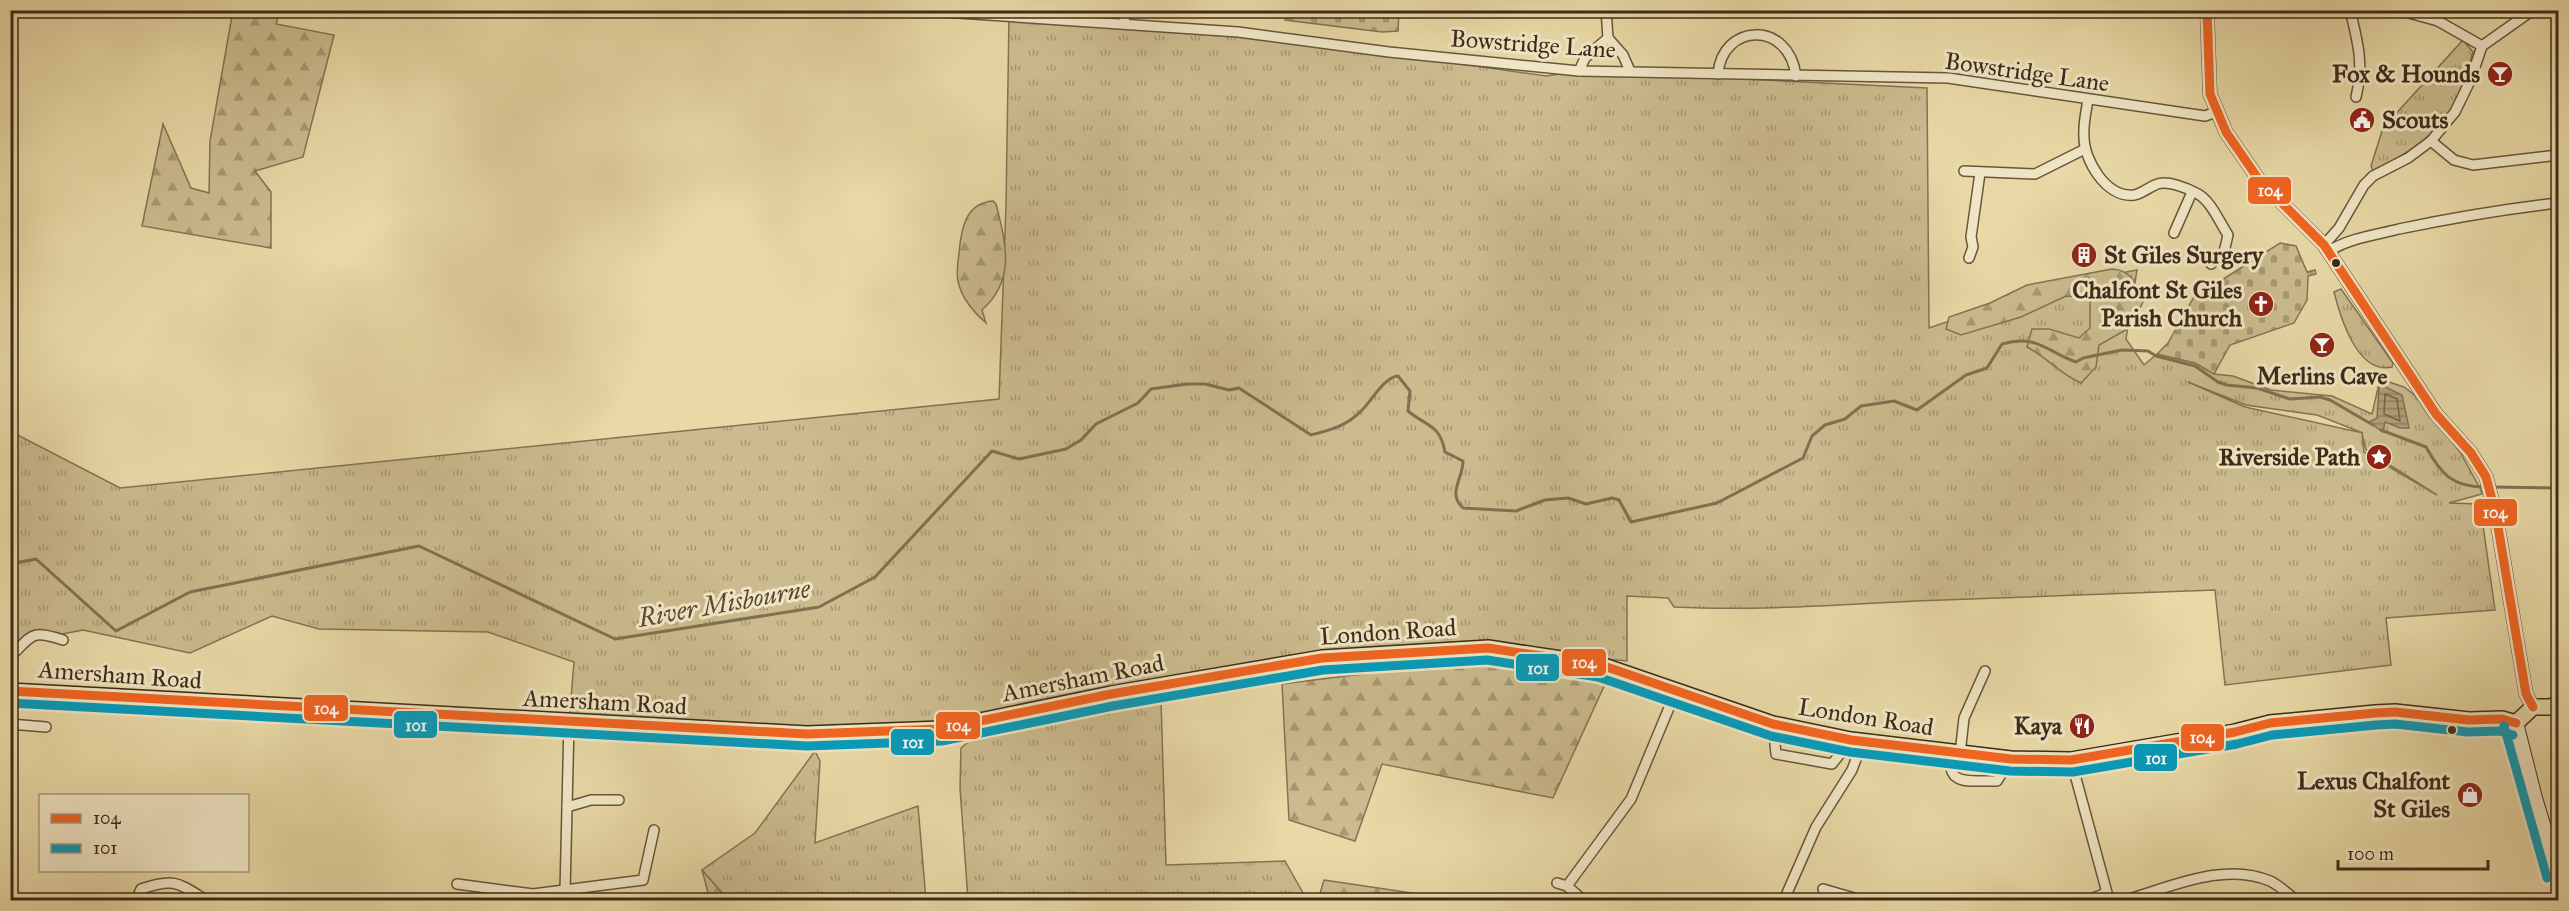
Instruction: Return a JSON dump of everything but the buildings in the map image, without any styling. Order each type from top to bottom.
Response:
[{"type":"highway","name":"London Road","points":[[1194,679],[1322,658],[1488,648],[1601,664],[1773,724],[1857,742],[2011,759],[2071,760],[2235,732],[2270,723],[2375,713],[2395,712],[2469,720],[2502,719],[2516,723]]},
{"type":"highway","name":"Amersham Road","points":[[10,691],[569,723],[807,734],[941,729],[1194,679]]},
{"type":"highway","points":[[2516,723],[2533,707],[2550,707],[2559,704]]},
{"type":"main road","points":[[2516,723],[2535,798],[2559,875]]},
{"type":"street","name":"Bowstridge Lane","points":[[914,10],[1238,32],[1389,52],[1580,71],[1948,78],[2205,116],[2216,112]]},
{"type":"street","points":[[1123,10],[1125,24]]},
{"type":"street","points":[[1606,10],[1608,38],[1623,55],[1630,71]]},
{"type":"street","points":[[2207,10],[2210,94],[2216,112],[2241,155],[2259,180],[2326,248],[2436,414],[2471,453],[2488,483],[2526,694],[2533,707]]},
{"type":"street","points":[[2350,10],[2362,73],[2356,97]]},
{"type":"street","points":[[2398,10],[2438,21],[2482,46]]},
{"type":"street","points":[[2326,248],[2364,185],[2373,176],[2408,158],[2431,141],[2455,112],[2471,80],[2482,46],[2533,10]]},
{"type":"street","points":[[1718,74],[1719,59],[1731,45],[1754,34],[1768,35],[1781,43],[1794,61],[1796,76]]},
{"type":"street","points":[[1580,71],[1585,58],[1608,38]]},
{"type":"street","points":[[2088,100],[2084,126],[2085,149],[2103,181],[2118,191],[2136,195],[2158,183],[2170,183],[2199,194],[2228,236],[2224,252],[2211,264]]},
{"type":"street","points":[[2431,141],[2454,160],[2473,165],[2559,155]]},
{"type":"street","points":[[1964,171],[2035,174],[2085,149]]},
{"type":"street","points":[[1969,258],[1973,247],[1971,237],[1980,173]]},
{"type":"street","points":[[2174,233],[2192,192]]},
{"type":"street","points":[[2326,248],[2417,225],[2501,210],[2559,203]]},
{"type":"street","points":[[10,657],[25,639],[33,634],[41,633],[63,640]]},
{"type":"street","points":[[1985,671],[1964,718],[1956,754],[1948,768],[1952,775],[1960,779],[1997,781],[2011,759]]},
{"type":"street","points":[[1567,886],[1631,799],[1676,691]]},
{"type":"street","points":[[565,892],[569,723]]},
{"type":"street","points":[[10,724],[46,727]]},
{"type":"street","points":[[1773,724],[1776,754],[1832,764],[1857,742]]},
{"type":"street","points":[[1784,900],[1816,827],[1852,770],[1857,742]]},
{"type":"street","points":[[2071,760],[2108,897],[2088,900]]},
{"type":"street","points":[[567,807],[591,800],[619,800]]},
{"type":"street","points":[[457,884],[533,894],[565,892],[643,880],[654,830]]},
{"type":"street","points":[[2125,900],[2211,876],[2236,874],[2271,881],[2296,900]]},
{"type":"street","points":[[136,900],[141,889],[165,881],[185,887],[206,900]]},
{"type":"street","points":[[1557,883],[1567,886],[1583,900]]},
{"type":"street","points":[[1822,889],[1861,900]]},
{"type":"green space","points":[[233,10],[280,11],[276,24],[334,35],[303,157],[255,171],[271,192],[271,248],[142,226],[163,124],[191,188],[209,193],[210,141]]},
{"type":"green space","points":[[1285,11],[1399,11],[1398,31],[1382,32],[1285,20]]},
{"type":"green space","points":[[1009,17],[1238,32],[1546,76],[1579,71],[1927,88],[1929,328],[2053,286],[2137,270],[2126,339],[2144,365],[2157,354],[2195,363],[2214,374],[2233,376],[2271,390],[2332,396],[2372,414],[2380,379],[2404,387],[2417,397],[2460,452],[2481,490],[2482,494],[2449,503],[2480,504],[2495,610],[2386,618],[2391,665],[2225,685],[2215,590],[1734,608],[1674,607],[1668,598],[1627,596],[1627,661],[1488,648],[1304,661],[941,729],[569,723],[574,662],[488,632],[319,629],[272,616],[190,653],[83,630],[11,644],[10,431],[120,488],[999,399],[1006,206]],"holes":[[[2188,382],[2246,405],[2317,415],[2363,433],[2245,407]],[[2362,434],[2366,450],[2437,495],[2364,452]]]},
{"type":"green space","points":[[2463,40],[2473,52],[2459,96],[2443,121],[2411,149],[2373,171],[2371,166],[2383,128]]},
{"type":"green space","points":[[993,201],[996,204],[1003,233],[1006,260],[1000,286],[982,310],[986,323],[965,299],[957,278],[957,271],[961,235],[966,219],[976,207]]},
{"type":"green space","points":[[2280,243],[2296,246],[2307,272],[2315,270],[2316,274],[2308,276],[2307,300],[2294,323],[2230,345],[2214,374],[2195,363],[2157,354],[2168,343],[2204,279],[2214,285]]},
{"type":"green space","points":[[2112,269],[2129,275],[2136,284],[2143,302],[2131,327],[2099,345],[2096,367],[2081,383],[2027,347],[2032,329],[2049,329],[2079,338],[2090,328],[2090,298],[2066,296],[2021,317],[1961,335],[1946,329],[1949,317],[1990,303],[2027,285]]},
{"type":"green space","points":[[2341,289],[2393,363],[2392,367],[2380,367],[2369,362],[2352,342],[2334,292]]},
{"type":"green space","points":[[1509,663],[1605,684],[1553,798],[1382,764],[1355,841],[1289,820],[1282,684],[1435,665]]},
{"type":"green space","points":[[1161,700],[1166,865],[1285,861],[1307,900],[968,900],[960,788],[961,748],[968,742]]},
{"type":"green space","points":[[815,751],[820,761],[815,843],[918,806],[926,900],[724,900],[723,894],[702,870],[755,833]]},
{"type":"green space","points":[[702,870],[723,894],[724,900],[710,900]]},
{"type":"green space","points":[[1324,880],[1418,894],[1420,900],[1318,900]]},
{"type":"water","points":[[2381,385],[2402,395],[2409,428],[2400,428],[2385,422],[2383,432],[2369,422],[2377,418]]},
{"type":"waterway","name":"River Misbourne","points":[[10,564],[36,559],[116,631],[190,592],[419,546],[615,639],[819,607],[875,577],[992,451],[1019,459],[1066,449],[1081,440],[1096,424],[1138,403],[1151,389],[1187,384],[1205,384],[1229,390],[1239,388],[1311,435],[1344,424],[1356,416],[1383,385],[1398,376],[1410,391],[1408,411],[1436,431],[1445,452],[1463,461],[1456,491],[1458,502],[1463,508],[1516,511],[1545,500],[1568,498],[1586,504],[1612,498],[1619,500],[1631,522],[1717,503],[1803,458],[1812,436],[1825,425],[1845,419],[1861,406],[1894,401],[1917,410],[1966,375],[1987,368],[2002,344],[2014,341],[2041,345],[2076,362],[2083,358],[2122,350],[2148,351],[2156,356],[2195,366],[2218,382],[2227,385],[2257,388],[2290,399],[2320,397],[2330,400],[2373,425]]},
{"type":"waterway","name":"River Misbourne","points":[[2381,430],[2426,447],[2443,472],[2456,481],[2464,485],[2485,487]]},
{"type":"waterway","name":"River Misbourne","points":[[2491,487],[2558,488]]},
{"type":"transit line","name":"104","points":[[2207,10],[2210,94],[2226,132],[2259,180],[2324,245],[2436,414],[2471,453],[2486,477],[2496,515],[2526,694],[2533,707]]},
{"type":"transit line","name":"104","points":[[10,691],[807,734],[941,729],[1111,694],[1322,658],[1488,648],[1601,665],[1773,724],[1851,740],[2011,759],[2071,760],[2235,732],[2270,723],[2375,713],[2395,712],[2469,720],[2502,719],[2516,723]]},
{"type":"transit line","name":"101","points":[[10,703],[807,746],[942,741],[1113,706],[1323,670],[1487,660],[1598,677],[1771,736],[1850,752],[2010,771],[2073,772],[2237,744],[2272,735],[2376,725],[2395,724],[2468,732],[2500,731],[2513,735]]},
{"type":"transit line","name":"101","points":[[2504,726],[2547,878]]},
{"type":"place","name":"Fox & Hounds","points":[[2500,74]]},
{"type":"place","name":"Scouts","points":[[2362,120]]},
{"type":"place","name":"St Giles Surgery","points":[[2084,255]]},
{"type":"place","name":"Chalfont St Giles Parish Church","points":[[2261,304]]},
{"type":"place","name":"Merlins Cave","points":[[2322,345]]},
{"type":"place","name":"Riverside Path","points":[[2379,457]]},
{"type":"place","name":"Kaya","points":[[2082,726]]},
{"type":"place","name":"Lexus Chalfont St Giles","points":[[2470,795]]}]
